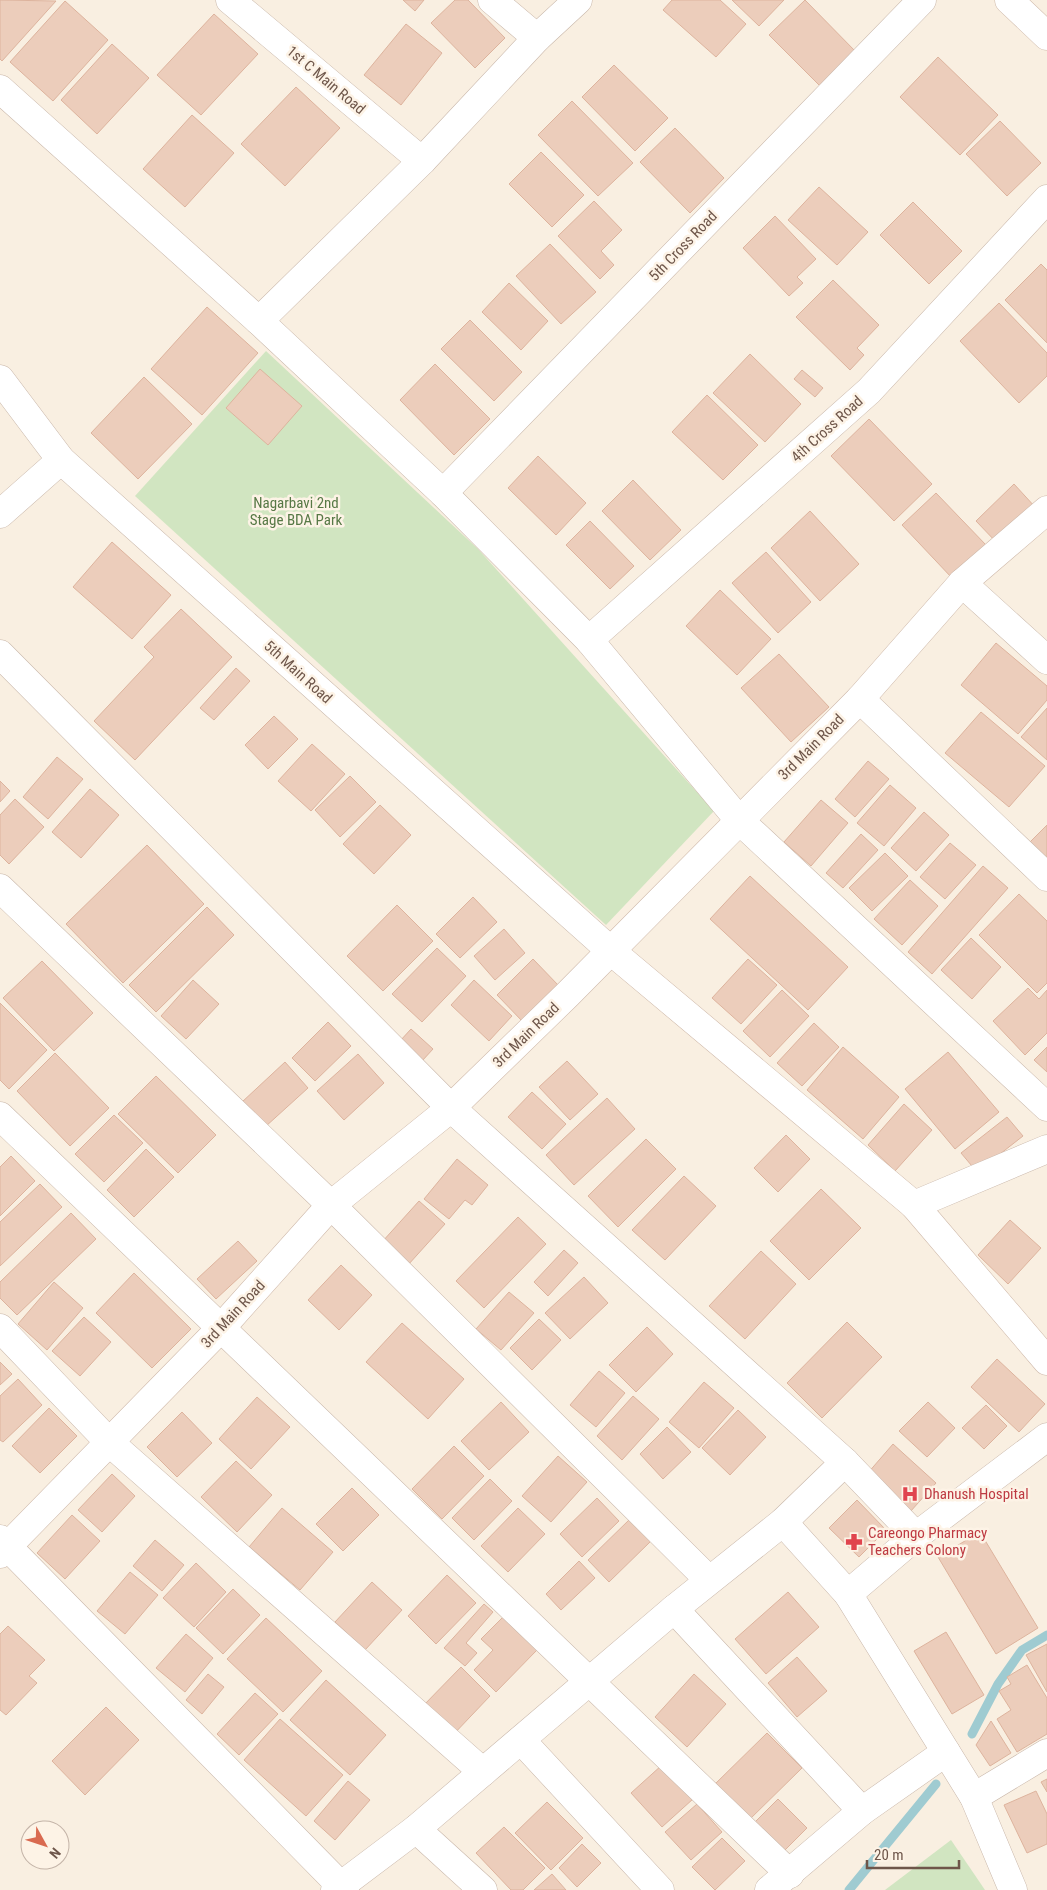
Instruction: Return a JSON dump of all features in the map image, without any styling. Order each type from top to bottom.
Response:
[{"type":"street","name":"1st C Main Road","points":[[230,0],[422,161]]},
{"type":"street","points":[[492,0],[537,38]]},
{"type":"street","points":[[259,321],[422,161],[537,38],[578,0]]},
{"type":"street","name":"5th Cross Road","points":[[444,493],[922,0]]},
{"type":"street","points":[[1009,0],[1047,36]]},
{"type":"street","points":[[0,89],[259,321],[444,493],[589,640],[739,820],[1047,1107]]},
{"type":"street","name":"4th Cross Road","points":[[589,640],[869,391],[1047,199]]},
{"type":"street","name":"5th Main Road","points":[[0,379],[61,460],[611,951],[914,1205],[1047,1361]]},
{"type":"street","points":[[0,514],[61,460]]},
{"type":"street","name":"3rd Main Road","points":[[2,1547],[221,1328],[331,1205],[451,1108],[611,951],[860,699],[962,583],[1047,510]]},
{"type":"street","points":[[962,583],[1047,660]]},
{"type":"street","points":[[0,654],[451,1108],[845,1462],[916,1536]]},
{"type":"street","points":[[860,699],[1047,877]]},
{"type":"street","points":[[0,888],[331,1205],[709,1580]]},
{"type":"street","points":[[0,1116],[589,1680],[779,1882],[862,1811],[946,1752]]},
{"type":"street","points":[[914,1205],[1047,1149]]},
{"type":"street","points":[[0,1328],[109,1442],[483,1772]]},
{"type":"street","points":[[848,1594],[916,1536],[1047,1437]]},
{"type":"street","points":[[2,1547],[340,1889],[416,1829],[589,1680],[709,1580],[783,1522],[845,1462]]},
{"type":"street","points":[[783,1522],[848,1594],[974,1797],[1013,1890]]},
{"type":"street","points":[[674,1609],[862,1811]]},
{"type":"street","points":[[521,1740],[660,1890]]},
{"type":"street","points":[[974,1797],[1047,1753]]},
{"type":"street","points":[[416,1829],[483,1890]]},
{"type":"green space","name":"Nagarbavi 2nd Stage BDA Park","points":[[266,351],[478,549],[714,811],[606,925],[135,496]]},
{"type":"green space","points":[[951,1840],[985,1890],[885,1890]]},
{"type":"building","points":[[0,0],[56,1],[2,61],[0,59]]},
{"type":"building","points":[[403,0],[424,0],[415,11]]},
{"type":"building","points":[[455,0],[468,0],[505,38],[475,68],[431,23]]},
{"type":"building","points":[[672,0],[720,0],[746,24],[716,57],[663,10]]},
{"type":"building","points":[[732,0],[784,0],[759,26]]},
{"type":"building","points":[[805,0],[857,53],[822,88],[769,35]]},
{"type":"building","points":[[65,1],[108,40],[53,101],[10,62]]},
{"type":"building","points":[[214,14],[258,54],[201,115],[157,75]]},
{"type":"building","points":[[406,24],[442,53],[401,105],[364,75]]},
{"type":"building","points":[[112,44],[149,78],[97,134],[61,100]]},
{"type":"building","points":[[938,57],[998,115],[960,155],[900,97]]},
{"type":"building","points":[[614,65],[668,118],[635,151],[582,97]]},
{"type":"building","points":[[296,87],[340,128],[285,186],[241,144]]},
{"type":"building","points":[[572,101],[633,163],[598,196],[538,135]]},
{"type":"building","points":[[192,115],[234,153],[185,207],[143,169]]},
{"type":"building","points":[[1000,121],[1041,163],[1007,196],[966,154]]},
{"type":"building","points":[[675,128],[724,178],[690,213],[640,162]]},
{"type":"building","points":[[541,152],[584,195],[552,227],[509,184]]},
{"type":"building","points":[[819,187],[868,232],[837,265],[788,220]]},
{"type":"building","points":[[594,201],[622,230],[601,251],[614,265],[600,279],[558,236]]},
{"type":"building","points":[[913,202],[962,251],[929,284],[880,235]]},
{"type":"building","points":[[775,216],[816,259],[797,277],[803,283],[789,296],[743,248]]},
{"type":"building","points":[[550,244],[596,292],[561,324],[516,276]]},
{"type":"building","points":[[1041,264],[1047,270],[1047,343],[1005,300]]},
{"type":"building","points":[[833,280],[879,325],[857,348],[864,355],[850,370],[796,317]]},
{"type":"building","points":[[509,283],[548,321],[521,350],[482,312]]},
{"type":"building","points":[[999,303],[1047,353],[1047,376],[1019,403],[960,341]]},
{"type":"building","points":[[207,307],[258,353],[202,415],[151,369]]},
{"type":"building","points":[[470,320],[522,372],[494,401],[441,349]]},
{"type":"building","points":[[750,354],[801,404],[765,442],[713,393]]},
{"type":"building","points":[[435,364],[490,419],[454,455],[400,400]]},
{"type":"building","points":[[260,369],[302,406],[268,445],[226,408]]},
{"type":"building","points":[[802,370],[823,388],[815,397],[794,379]]},
{"type":"building","points":[[144,377],[192,424],[138,479],[91,433]]},
{"type":"building","points":[[707,395],[758,445],[723,480],[672,432]]},
{"type":"building","points":[[869,419],[932,484],[894,521],[831,456]]},
{"type":"building","points":[[538,456],[586,503],[556,535],[508,488]]},
{"type":"building","points":[[633,480],[681,530],[650,560],[602,511]]},
{"type":"building","points":[[1014,484],[1036,508],[999,545],[976,521]]},
{"type":"building","points":[[936,493],[986,545],[952,578],[902,525]]},
{"type":"building","points":[[810,511],[859,564],[820,601],[771,548]]},
{"type":"building","points":[[590,521],[634,566],[610,589],[566,545]]},
{"type":"building","points":[[112,542],[171,595],[132,639],[73,587]]},
{"type":"building","points":[[766,552],[811,602],[778,633],[732,583]]},
{"type":"building","points":[[720,590],[771,639],[737,675],[686,626]]},
{"type":"building","points":[[181,609],[232,657],[135,760],[94,721],[154,657],[144,647]]},
{"type":"building","points":[[996,643],[1047,686],[1047,700],[1018,734],[961,685]]},
{"type":"building","points":[[779,654],[829,707],[791,742],[741,688]]},
{"type":"building","points":[[236,668],[250,681],[214,720],[200,708]]},
{"type":"building","points":[[1047,708],[1047,760],[1021,737]]},
{"type":"building","points":[[981,712],[1045,766],[1009,807],[945,753]]},
{"type":"building","points":[[274,716],[298,739],[268,769],[245,745]]},
{"type":"building","points":[[312,744],[345,774],[311,811],[278,781]]},
{"type":"building","points":[[57,757],[83,779],[48,819],[23,797]]},
{"type":"building","points":[[868,761],[889,779],[855,817],[835,799]]},
{"type":"building","points":[[350,776],[376,802],[340,837],[315,810]]},
{"type":"building","points":[[0,781],[10,791],[0,802]]},
{"type":"building","points":[[890,785],[916,808],[884,846],[857,823]]},
{"type":"building","points":[[90,789],[119,815],[81,858],[52,832]]},
{"type":"building","points":[[15,799],[44,827],[9,864],[0,855],[0,815]]},
{"type":"building","points":[[821,800],[848,823],[811,866],[784,842]]},
{"type":"building","points":[[380,805],[411,835],[374,874],[343,844]]},
{"type":"building","points":[[924,812],[949,835],[916,871],[891,848]]},
{"type":"building","points":[[1047,825],[1047,862],[1028,844]]},
{"type":"building","points":[[861,834],[878,850],[843,888],[826,873]]},
{"type":"building","points":[[950,843],[976,865],[945,899],[920,877]]},
{"type":"building","points":[[147,845],[204,904],[123,983],[66,924]]},
{"type":"building","points":[[885,853],[908,876],[872,911],[849,888]]},
{"type":"building","points":[[983,866],[1008,888],[932,974],[908,952]]},
{"type":"building","points":[[750,876],[848,967],[808,1010],[710,919]]},
{"type":"building","points":[[910,880],[938,906],[902,945],[874,919]]},
{"type":"building","points":[[1019,894],[1047,921],[1047,983],[1037,993],[979,935]]},
{"type":"building","points":[[473,897],[497,922],[460,958],[436,934]]},
{"type":"building","points":[[397,905],[433,941],[383,991],[347,956]]},
{"type":"building","points":[[207,907],[234,935],[156,1012],[129,985]]},
{"type":"building","points":[[504,929],[525,953],[495,980],[474,956]]},
{"type":"building","points":[[971,938],[1001,967],[972,999],[941,970]]},
{"type":"building","points":[[437,948],[466,976],[422,1022],[392,994]]},
{"type":"building","points":[[533,959],[559,986],[523,1022],[497,995]]},
{"type":"building","points":[[748,959],[777,985],[741,1024],[712,998]]},
{"type":"building","points":[[42,961],[93,1013],[54,1051],[3,998]]},
{"type":"building","points":[[193,980],[219,1004],[186,1039],[161,1016]]},
{"type":"building","points":[[474,980],[512,1016],[489,1041],[451,1005]]},
{"type":"building","points":[[1028,988],[1039,999],[1047,990],[1047,1033],[1025,1055],[993,1021]]},
{"type":"building","points":[[782,990],[809,1016],[770,1057],[743,1031]]},
{"type":"building","points":[[0,1003],[47,1050],[9,1089],[0,1080]]},
{"type":"building","points":[[328,1022],[351,1046],[315,1081],[292,1058]]},
{"type":"building","points":[[814,1023],[839,1047],[802,1086],[777,1063]]},
{"type":"building","points":[[411,1029],[433,1049],[422,1061],[400,1041]]},
{"type":"building","points":[[843,1047],[899,1097],[863,1139],[807,1090]]},
{"type":"building","points":[[1047,1047],[1047,1072],[1034,1060]]},
{"type":"building","points":[[948,1052],[999,1112],[955,1149],[905,1089]]},
{"type":"building","points":[[55,1053],[109,1108],[70,1146],[17,1091]]},
{"type":"building","points":[[358,1054],[384,1083],[344,1120],[317,1091]]},
{"type":"building","points":[[567,1061],[598,1094],[570,1120],[539,1087]]},
{"type":"building","points":[[285,1062],[308,1088],[265,1127],[242,1102]]},
{"type":"building","points":[[156,1076],[216,1135],[178,1173],[118,1114]]},
{"type":"building","points":[[532,1092],[566,1124],[542,1149],[508,1117]]},
{"type":"building","points":[[607,1098],[635,1129],[574,1185],[546,1155]]},
{"type":"building","points":[[904,1104],[932,1130],[895,1171],[868,1145]]},
{"type":"building","points":[[114,1115],[143,1143],[104,1182],[75,1154]]},
{"type":"building","points":[[1007,1117],[1023,1136],[977,1172],[961,1153]]},
{"type":"building","points":[[786,1135],[810,1159],[778,1192],[754,1168]]},
{"type":"building","points":[[646,1139],[676,1169],[618,1227],[588,1196]]},
{"type":"building","points":[[146,1149],[174,1177],[134,1217],[107,1190]]},
{"type":"building","points":[[11,1156],[35,1181],[0,1216],[0,1167]]},
{"type":"building","points":[[457,1159],[488,1185],[472,1205],[465,1200],[449,1219],[424,1199]]},
{"type":"building","points":[[684,1176],[716,1206],[665,1260],[632,1230]]},
{"type":"building","points":[[40,1184],[62,1207],[0,1266],[0,1222]]},
{"type":"building","points":[[821,1189],[861,1228],[809,1280],[770,1241]]},
{"type":"building","points":[[419,1201],[445,1224],[408,1265],[382,1242]]},
{"type":"building","points":[[71,1213],[96,1239],[17,1315],[0,1298],[0,1282]]},
{"type":"building","points":[[518,1217],[546,1244],[484,1308],[456,1281]]},
{"type":"building","points":[[1010,1220],[1041,1248],[1008,1284],[978,1255]]},
{"type":"building","points":[[238,1241],[257,1261],[216,1299],[197,1279]]},
{"type":"building","points":[[564,1250],[578,1263],[548,1296],[534,1282]]},
{"type":"building","points":[[761,1251],[796,1284],[745,1339],[709,1306]]},
{"type":"building","points":[[341,1265],[372,1295],[339,1330],[308,1300]]},
{"type":"building","points":[[134,1273],[191,1329],[152,1368],[96,1313]]},
{"type":"building","points":[[584,1277],[608,1303],[570,1339],[545,1313]]},
{"type":"building","points":[[54,1282],[83,1308],[47,1350],[18,1324]]},
{"type":"building","points":[[509,1292],[534,1313],[501,1350],[476,1329]]},
{"type":"building","points":[[84,1317],[111,1342],[80,1376],[52,1351]]},
{"type":"building","points":[[539,1319],[561,1340],[532,1370],[510,1348]]},
{"type":"building","points":[[847,1322],[882,1357],[822,1418],[787,1383]]},
{"type":"building","points":[[402,1323],[464,1379],[428,1419],[366,1362]]},
{"type":"building","points":[[647,1327],[673,1354],[636,1392],[609,1365]]},
{"type":"building","points":[[997,1359],[1045,1404],[1019,1432],[971,1387]]},
{"type":"building","points":[[0,1362],[12,1374],[0,1385]]},
{"type":"building","points":[[599,1371],[625,1393],[596,1427],[570,1405]]},
{"type":"building","points":[[18,1379],[42,1405],[3,1442],[0,1440],[0,1396]]},
{"type":"building","points":[[704,1382],[734,1408],[699,1448],[669,1422]]},
{"type":"building","points":[[633,1396],[659,1419],[622,1460],[597,1436]]},
{"type":"building","points":[[257,1397],[290,1427],[251,1469],[219,1439]]},
{"type":"building","points":[[501,1402],[529,1432],[489,1470],[461,1441]]},
{"type":"building","points":[[928,1402],[955,1428],[927,1457],[899,1431]]},
{"type":"building","points":[[986,1405],[1007,1426],[984,1449],[962,1428]]},
{"type":"building","points":[[49,1408],[77,1436],[40,1473],[12,1446]]},
{"type":"building","points":[[738,1410],[766,1437],[730,1475],[702,1448]]},
{"type":"building","points":[[182,1412],[212,1443],[177,1477],[147,1447]]},
{"type":"building","points":[[667,1427],[691,1452],[663,1479],[640,1454]]},
{"type":"building","points":[[893,1444],[936,1483],[910,1512],[867,1474]]},
{"type":"building","points":[[454,1446],[484,1476],[442,1519],[412,1489]]},
{"type":"building","points":[[558,1456],[587,1482],[551,1522],[522,1496]]},
{"type":"building","points":[[236,1461],[272,1495],[237,1532],[201,1497]]},
{"type":"building","points":[[112,1474],[135,1496],[102,1532],[78,1510]]},
{"type":"building","points":[[490,1479],[512,1501],[474,1540],[452,1518]]},
{"type":"building","points":[[352,1488],[379,1515],[343,1551],[316,1524]]},
{"type":"building","points":[[597,1498],[619,1521],[582,1557],[560,1534]]},
{"type":"building","points":[[857,1500],[886,1530],[859,1557],[829,1528]]},
{"type":"building","points":[[282,1508],[333,1552],[300,1590],[249,1547]]},
{"type":"building","points":[[518,1508],[545,1534],[508,1572],[481,1546]]},
{"type":"building","points":[[72,1515],[100,1541],[65,1579],[37,1553]]},
{"type":"building","points":[[630,1519],[651,1541],[609,1582],[588,1560]]},
{"type":"building","points":[[980,1532],[1038,1628],[996,1654],[938,1557]]},
{"type":"building","points":[[155,1540],[184,1565],[162,1591],[133,1566]]},
{"type":"building","points":[[579,1561],[595,1578],[561,1610],[546,1594]]},
{"type":"building","points":[[196,1563],[226,1592],[194,1627],[163,1598]]},
{"type":"building","points":[[130,1572],[158,1595],[125,1634],[97,1611]]},
{"type":"building","points":[[447,1575],[476,1603],[436,1644],[408,1616]]},
{"type":"building","points":[[372,1582],[402,1610],[365,1650],[335,1622]]},
{"type":"building","points":[[233,1589],[260,1615],[223,1654],[196,1628]]},
{"type":"building","points":[[788,1592],[819,1627],[766,1674],[735,1639]]},
{"type":"building","points":[[484,1604],[493,1612],[466,1643],[477,1653],[465,1666],[444,1648]]},
{"type":"building","points":[[503,1617],[537,1650],[496,1692],[474,1670],[493,1650],[481,1639]]},
{"type":"building","points":[[266,1618],[322,1671],[283,1712],[227,1659]]},
{"type":"building","points":[[8,1626],[45,1660],[29,1676],[37,1683],[6,1715],[0,1710],[0,1634]]},
{"type":"building","points":[[946,1632],[984,1695],[952,1714],[914,1651]]},
{"type":"building","points":[[186,1634],[213,1658],[185,1692],[156,1668]]},
{"type":"building","points":[[1047,1644],[1047,1692],[1026,1655]]},
{"type":"building","points":[[797,1657],[827,1691],[797,1717],[768,1683]]},
{"type":"building","points":[[1027,1665],[1047,1698],[1047,1734],[1017,1752],[997,1719],[1011,1710],[999,1691],[1011,1684],[1007,1677]]},
{"type":"building","points":[[461,1667],[490,1696],[451,1737],[422,1707]]},
{"type":"building","points":[[208,1674],[224,1687],[202,1714],[186,1700]]},
{"type":"building","points":[[694,1674],[726,1704],[687,1747],[655,1717]]},
{"type":"building","points":[[326,1680],[386,1735],[350,1775],[290,1720]]},
{"type":"building","points":[[255,1693],[278,1714],[239,1755],[217,1734]]},
{"type":"building","points":[[106,1707],[139,1740],[85,1795],[52,1761]]},
{"type":"building","points":[[280,1719],[343,1775],[306,1816],[244,1760]]},
{"type":"building","points":[[991,1721],[1011,1753],[990,1766],[976,1745]]},
{"type":"building","points":[[767,1733],[802,1768],[748,1821],[713,1786]]},
{"type":"building","points":[[662,1765],[693,1799],[662,1827],[631,1793]]},
{"type":"building","points":[[1047,1779],[1047,1792],[1041,1782]]},
{"type":"building","points":[[348,1781],[370,1800],[335,1840],[314,1821]]},
{"type":"building","points":[[1036,1791],[1047,1814],[1047,1844],[1027,1853],[1004,1805]]},
{"type":"building","points":[[778,1799],[807,1828],[779,1856],[750,1827]]},
{"type":"building","points":[[547,1802],[583,1838],[551,1870],[515,1833]]},
{"type":"building","points":[[697,1804],[722,1832],[691,1860],[665,1832]]},
{"type":"building","points":[[504,1827],[545,1868],[523,1890],[511,1890],[476,1853]]},
{"type":"building","points":[[722,1838],[745,1861],[715,1890],[692,1867]]},
{"type":"building","points":[[582,1844],[601,1863],[577,1887],[559,1868]]},
{"type":"building","points":[[552,1874],[566,1890],[534,1890]]},
{"type":"waterway","points":[[972,1734],[998,1684],[1022,1650],[1047,1635]]},
{"type":"waterway","points":[[849,1890],[936,1784]]},
{"type":"place","name":"Dhanush Hospital","points":[[910,1494]]},
{"type":"place","name":"Careongo Pharmacy Teachers Colony","points":[[854,1542]]}]
